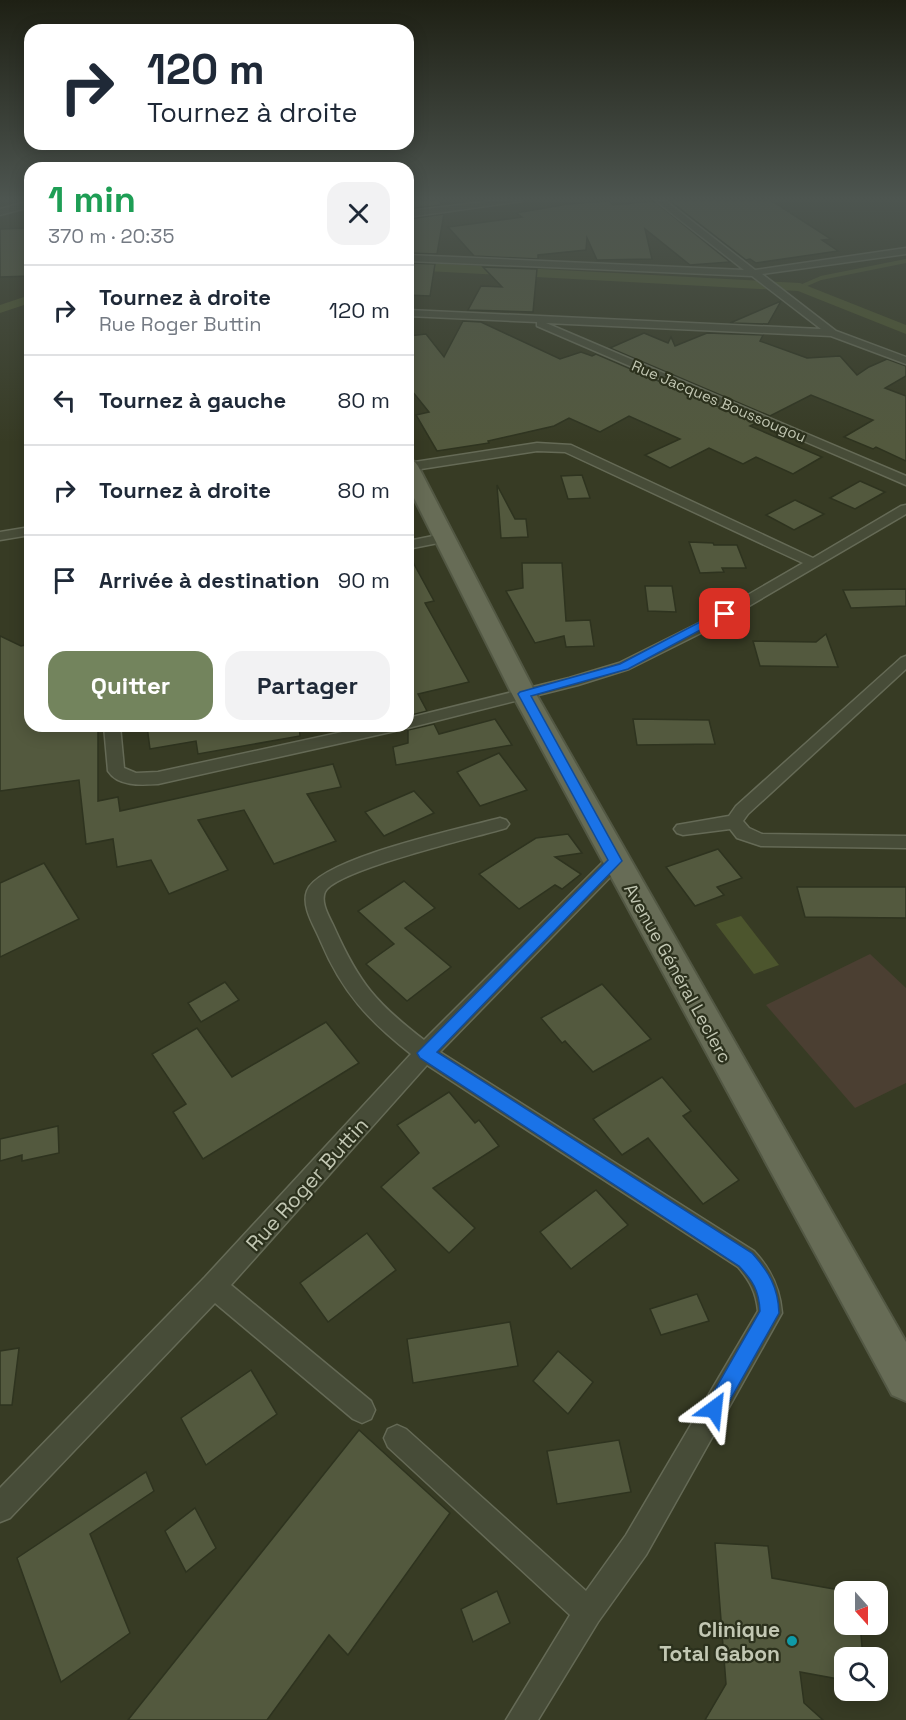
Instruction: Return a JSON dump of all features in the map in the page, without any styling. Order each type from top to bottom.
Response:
[{"type":"main road","name":"Avenue Général Leclerc","points":[[414,478],[524,694],[615,861],[906,1381]]},
{"type":"street","points":[[764,281],[832,333],[906,361]]},
{"type":"street","points":[[414,313],[832,333]]},
{"type":"street","name":"Rue Jacques Boussougou","points":[[531,320],[906,481]]},
{"type":"street","points":[[414,465],[537,447],[567,448],[811,562]]},
{"type":"street","points":[[414,722],[624,666],[708,624],[811,562],[906,509]]},
{"type":"street","points":[[0,536],[24,532]]},
{"type":"street","points":[[414,544],[443,538]]},
{"type":"street","points":[[683,829],[734,822],[742,810],[906,661]]},
{"type":"street","points":[[113,732],[116,771],[134,779],[158,778],[359,732]]},
{"type":"street","points":[[734,822],[743,833],[761,840],[906,842]]},
{"type":"street","points":[[500,824],[354,866],[329,878],[319,886],[314,900],[348,977],[366,1003],[425,1053],[746,1259],[763,1279],[769,1296],[770,1313],[636,1545],[588,1612],[521,1720]]},
{"type":"street","name":"Rue Roger Buttin","points":[[0,1508],[214,1286],[425,1053],[615,861]]},
{"type":"street","points":[[214,1286],[362,1410]]},
{"type":"street","points":[[397,1438],[588,1612]]},
{"type":"shaded area","points":[[741,916],[779,965],[754,974],[716,924]]},
{"type":"shaded area","points":[[870,954],[906,988],[906,1083],[855,1108],[766,1005]]},
{"type":"building","points":[[414,281],[432,281],[430,296],[414,295]]},
{"type":"building","points":[[497,281],[536,281],[533,312],[468,310],[481,286],[502,287]]},
{"type":"building","points":[[781,301],[768,324],[730,323]]},
{"type":"building","points":[[463,321],[481,322],[560,359],[581,352],[592,356],[596,354],[756,423],[750,426],[822,457],[793,474],[756,457],[743,464],[709,448],[670,468],[645,455],[680,439],[629,416],[600,432],[569,418],[554,426],[488,441],[489,443],[437,451],[416,415],[429,412],[414,393],[414,335],[426,334],[444,357]]},
{"type":"building","points":[[644,333],[668,343],[671,337],[675,346],[707,333],[763,335],[760,341],[807,358],[840,356],[857,375],[887,359],[906,366],[906,376],[885,388],[906,396],[906,461],[876,447],[873,449],[844,437],[873,420],[811,395],[770,416],[610,348]]},
{"type":"building","points":[[582,475],[590,498],[568,499],[561,476]]},
{"type":"building","points":[[860,481],[885,492],[855,509],[830,498]]},
{"type":"building","points":[[497,485],[515,519],[526,519],[528,537],[501,538]]},
{"type":"building","points":[[795,500],[824,514],[794,530],[766,515]]},
{"type":"building","points":[[689,542],[737,545],[746,568],[722,568],[724,572],[700,573]]},
{"type":"building","points":[[522,563],[562,563],[566,621],[590,620],[594,646],[566,647],[564,636],[535,643],[506,591],[523,588]]},
{"type":"building","points":[[414,564],[434,601],[425,603],[469,682],[418,694],[427,711],[414,714]]},
{"type":"building","points":[[645,586],[672,586],[676,612],[648,611]]},
{"type":"building","points":[[906,589],[906,606],[851,608],[843,590]]},
{"type":"building","points":[[826,634],[838,667],[760,666],[753,641],[816,642]]},
{"type":"building","points":[[0,636],[24,645],[24,732],[98,732],[98,801],[118,797],[120,811],[333,764],[341,787],[307,794],[336,841],[274,864],[244,810],[198,820],[228,870],[169,894],[151,860],[117,867],[113,839],[86,844],[79,780],[0,791]]},
{"type":"building","points":[[495,719],[512,745],[396,765],[393,747],[408,743],[408,732],[434,724],[439,734]]},
{"type":"building","points":[[633,719],[709,720],[715,744],[637,745]]},
{"type":"building","points":[[148,732],[300,732],[300,736],[198,754],[196,741],[150,749]]},
{"type":"building","points":[[499,753],[527,790],[480,806],[457,772]]},
{"type":"building","points":[[414,791],[434,813],[384,836],[365,812]]},
{"type":"building","points":[[568,834],[582,853],[555,857],[581,874],[562,889],[555,885],[519,909],[479,874],[536,838]]},
{"type":"building","points":[[718,849],[742,878],[717,887],[724,895],[695,906],[666,867]]},
{"type":"building","points":[[44,863],[79,919],[0,957],[0,883]]},
{"type":"building","points":[[404,881],[435,908],[405,928],[451,967],[407,1001],[366,964],[394,944],[358,911]]},
{"type":"building","points":[[797,887],[906,887],[906,918],[805,917]]},
{"type":"building","points":[[225,982],[239,1000],[201,1022],[188,1003]]},
{"type":"building","points":[[602,984],[651,1039],[593,1072],[565,1041],[562,1043],[541,1018]]},
{"type":"building","points":[[326,1022],[359,1063],[203,1159],[173,1112],[186,1104],[152,1054],[197,1028],[232,1077]]},
{"type":"building","points":[[662,1077],[691,1111],[683,1116],[739,1180],[703,1204],[648,1138],[622,1155],[593,1119]]},
{"type":"building","points":[[449,1092],[475,1123],[479,1120],[499,1146],[433,1188],[475,1228],[449,1253],[381,1187],[419,1153],[397,1125]]},
{"type":"building","points":[[58,1126],[59,1153],[22,1161],[22,1155],[0,1161],[0,1139]]},
{"type":"building","points":[[596,1190],[628,1225],[571,1269],[540,1232]]},
{"type":"building","points":[[367,1233],[396,1270],[328,1322],[300,1283]]},
{"type":"building","points":[[697,1294],[709,1321],[661,1335],[650,1309]]},
{"type":"building","points":[[510,1322],[518,1366],[413,1383],[407,1339]]},
{"type":"building","points":[[19,1348],[12,1405],[0,1405],[0,1351]]},
{"type":"building","points":[[558,1351],[593,1382],[568,1414],[533,1381]]},
{"type":"building","points":[[251,1370],[277,1414],[206,1465],[181,1418]]},
{"type":"building","points":[[359,1430],[450,1513],[348,1655],[329,1635],[267,1720],[128,1720]]},
{"type":"building","points":[[619,1440],[631,1492],[557,1504],[547,1451]]},
{"type":"building","points":[[146,1472],[154,1491],[90,1534],[130,1633],[61,1682],[17,1558]]},
{"type":"building","points":[[195,1508],[216,1548],[186,1572],[165,1531]]},
{"type":"building","name":"Clinique Total Gabon","points":[[715,1543],[768,1546],[772,1578],[834,1589],[834,1635],[861,1635],[862,1647],[834,1647],[834,1678],[800,1672],[804,1703],[823,1720],[705,1720],[726,1684]]},
{"type":"building","points":[[497,1591],[510,1623],[473,1642],[461,1609]]},
{"type":"waterway","points":[[693,281],[800,287],[906,330]]},
{"type":"waterway","points":[[800,287],[813,281]]},
{"type":"waterway","points":[[0,309],[24,301]]},
{"type":"place","name":"Clinique Total Gabon","points":[[792,1641]]},
{"type":"route","points":[[714,1409],[770,1313],[769,1296],[763,1279],[746,1259],[425,1053],[615,861],[524,694],[624,666],[725,614]]}]
